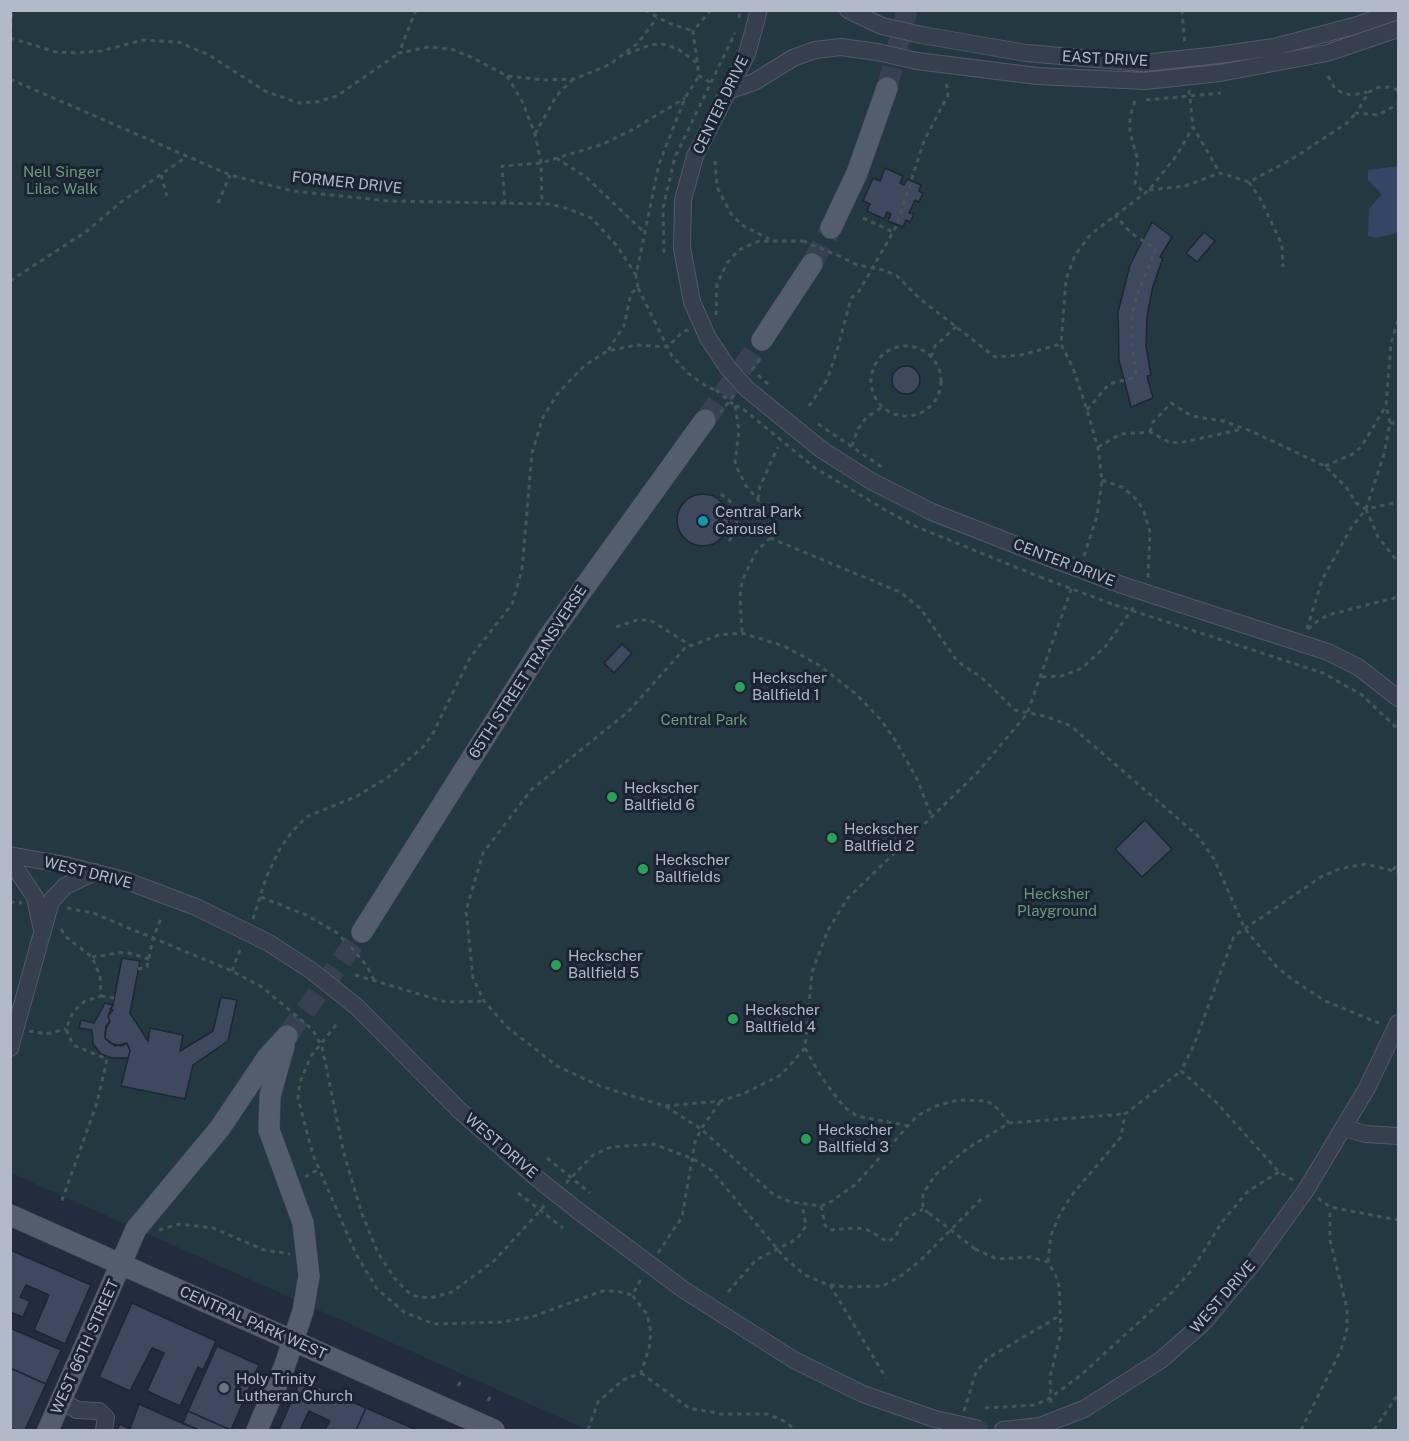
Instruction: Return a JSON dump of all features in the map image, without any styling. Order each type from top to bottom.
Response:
[{"type":"main road","points":[[831,228],[864,156],[887,88]]},
{"type":"main road","points":[[762,340],[812,264]]},
{"type":"main road","name":"65TH STREET TRANSVERSE","points":[[362,932],[546,639],[705,420]]},
{"type":"main road","points":[[121,1264],[140,1223],[197,1157],[267,1058],[287,1036],[273,1082],[268,1119],[272,1143],[303,1223],[309,1276],[294,1341],[256,1431]]},
{"type":"main road","name":"CENTRAL PARK WEST","points":[[10,1215],[294,1341],[460,1424],[494,1431]]},
{"type":"main road","name":"WEST 66TH STREET","points":[[52,1428],[61,1400],[121,1264]]},
{"type":"street","name":"CENTER DRIVE","points":[[759,10],[747,54],[723,89],[690,171],[683,200],[683,262],[692,302],[701,325],[728,368],[747,389],[822,450],[871,481],[932,512],[1122,585],[1328,652],[1358,667],[1398,698]]},
{"type":"street","name":"EAST DRIVE","points":[[848,10],[882,26],[922,35],[1026,53],[1143,63],[1274,47],[1354,26],[1398,11]]},
{"type":"street","points":[[723,89],[754,82],[793,58],[815,50],[841,47],[945,66],[1037,76],[1144,81],[1220,73],[1327,53],[1398,30]]},
{"type":"street","name":"WEST DRIVE","points":[[10,855],[95,872],[196,907],[247,931],[312,971],[357,1007],[459,1110],[533,1175],[649,1266],[794,1360],[863,1394],[935,1419],[980,1429],[1002,1431],[1040,1426],[1069,1416],[1120,1389],[1161,1360],[1221,1304],[1306,1190],[1345,1128]]},
{"type":"street","points":[[10,860],[35,897],[42,930]]},
{"type":"street","points":[[10,1048],[31,980],[49,906],[59,891],[95,872]]},
{"type":"street","points":[[1398,1023],[1345,1128],[1365,1134],[1398,1136]]},
{"type":"street","points":[[61,1400],[77,1410],[99,1411],[106,1418],[104,1431]]},
{"type":"path","points":[[12,10],[10,37],[56,52],[89,53],[143,40],[178,42],[209,55],[265,91],[299,103],[337,96],[399,53],[429,47],[451,50],[471,57],[507,76],[545,80],[574,79],[594,73],[624,55],[650,45],[663,44],[678,49],[696,63]]},
{"type":"path","points":[[399,53],[416,10]]},
{"type":"path","points":[[645,10],[657,18],[693,31]]},
{"type":"path","points":[[711,10],[693,31],[699,76],[686,98],[659,164],[636,275],[638,288],[672,356],[688,373],[707,387],[716,390],[735,406],[739,431],[735,461],[746,486],[758,499],[770,538]]},
{"type":"path","points":[[712,83],[735,32],[740,10]]},
{"type":"path","points":[[624,55],[657,18]]},
{"type":"path","points":[[809,406],[826,380],[837,351],[851,298],[858,293],[893,232],[913,179],[924,141],[948,95],[945,66]]},
{"type":"path","points":[[507,76],[522,100],[536,134],[541,163],[542,204]]},
{"type":"path","points":[[699,76],[723,89]]},
{"type":"path","points":[[1328,76],[1334,87],[1342,93],[1352,95],[1381,87],[1398,90]]},
{"type":"path","name":"FORMER DRIVE","points":[[10,79],[230,175],[316,195],[389,201],[542,204],[569,208],[591,218],[617,246],[636,275]]},
{"type":"path","points":[[536,134],[557,95],[574,79]]},
{"type":"path","points":[[1249,182],[1292,159],[1347,123],[1369,92]]},
{"type":"path","points":[[1146,100],[1221,93]]},
{"type":"path","points":[[505,204],[502,166],[541,163],[625,134],[686,98]]},
{"type":"path","points":[[1135,101],[1129,122],[1138,161],[1135,179],[1144,193]]},
{"type":"path","points":[[1356,113],[1378,115],[1398,104]]},
{"type":"path","points":[[1191,110],[1193,127],[1204,150],[1220,173]]},
{"type":"path","points":[[1086,550],[1097,516],[1102,480],[1098,448],[1087,410],[1073,368],[1061,344],[1064,294],[1070,266],[1091,234],[1149,190],[1177,154],[1193,127]]},
{"type":"path","points":[[10,281],[87,231],[121,202],[186,157]]},
{"type":"path","points":[[556,158],[586,177],[645,233]]},
{"type":"path","points":[[714,161],[717,188],[731,214],[742,225],[770,240]]},
{"type":"path","points":[[1149,190],[1176,188],[1220,173],[1249,182],[1261,200],[1282,245],[1283,267]]},
{"type":"path","points":[[161,175],[167,196]]},
{"type":"path","points":[[218,203],[230,175]]},
{"type":"path","points":[[1087,410],[1110,384],[1132,378],[1136,372],[1132,345],[1132,314],[1137,295],[1156,249],[1131,233],[1115,215]]},
{"type":"path","points":[[863,218],[893,232]]},
{"type":"path","points":[[668,347],[683,331],[701,325],[716,315],[717,284],[733,255],[746,245],[770,240],[803,241],[857,265],[873,267],[897,276],[919,298],[957,326],[988,354],[995,357],[1021,356],[1061,344]]},
{"type":"path","points":[[607,351],[624,326],[631,293],[638,288]]},
{"type":"path","points":[[1307,630],[1322,580],[1332,557],[1366,509],[1390,423],[1386,406],[1391,343],[1398,321]]},
{"type":"path","points":[[931,357],[935,346],[957,326]]},
{"type":"path","points":[[232,971],[261,897],[266,878],[278,852],[306,818],[346,802],[387,778],[410,759],[432,735],[470,658],[512,604],[523,561],[529,472],[543,417],[569,381],[584,366],[607,351],[637,345],[668,347]]},
{"type":"path","points":[[900,347],[911,347],[931,357],[940,376],[937,397],[930,405],[912,415],[891,413],[882,407],[872,388],[871,376],[881,357],[900,347]]},
{"type":"path","points":[[758,375],[776,390]]},
{"type":"path","points":[[1150,432],[1153,422],[1171,403],[1192,416],[1223,421],[1245,429],[1325,466],[1346,487],[1356,503],[1366,509],[1378,537],[1398,562]]},
{"type":"path","points":[[1325,466],[1351,455],[1361,447],[1386,406]]},
{"type":"path","points":[[852,446],[858,429],[866,418],[882,407]]},
{"type":"path","points":[[812,420],[887,471]]},
{"type":"path","points":[[1390,423],[1398,423]]},
{"type":"path","points":[[1098,448],[1121,434],[1150,432],[1169,442],[1179,443],[1245,429]]},
{"type":"path","points":[[758,499],[760,486],[778,447]]},
{"type":"path","points":[[722,494],[733,504],[736,516],[737,528],[729,541]]},
{"type":"path","points":[[1366,509],[1398,502]]},
{"type":"path","points":[[736,516],[763,513]]},
{"type":"path","points":[[742,633],[740,598],[742,581],[756,552],[770,538]]},
{"type":"path","points":[[770,538],[900,592],[921,609],[957,661],[981,677],[1015,711],[1048,717],[1071,726],[1197,835],[1214,859],[1245,929],[1293,980],[1325,1001],[1379,1023]]},
{"type":"path","points":[[1137,574],[1158,582]]},
{"type":"path","points":[[1040,577],[1115,605],[1323,673],[1362,695],[1398,729]]},
{"type":"path","points":[[909,1126],[857,1116],[844,1107],[822,1078],[805,1048],[812,972],[828,930],[856,889],[978,772],[1027,714],[1069,593]]},
{"type":"path","points":[[1307,630],[1320,619],[1332,614],[1398,597]]},
{"type":"path","points":[[616,627],[637,620],[650,620],[690,645]]},
{"type":"path","points":[[1297,627],[1307,630]]},
{"type":"path","points":[[931,815],[917,779],[881,720],[856,694],[819,665],[784,646],[742,633],[719,635],[690,645],[628,712],[531,790],[483,854],[466,911],[473,978],[484,1001],[519,1038],[557,1066],[600,1086],[665,1106],[701,1129],[774,1194],[802,1204],[821,1206],[856,1184],[917,1116],[936,1106],[972,1098],[987,1101],[998,1108],[1009,1123]]},
{"type":"path","points":[[1393,870],[1398,863]]},
{"type":"path","points":[[922,1209],[923,1194],[935,1174],[968,1148],[1009,1123],[1125,1114],[1181,1071],[1194,1045],[1234,936],[1312,883],[1339,869],[1365,864],[1398,872]]},
{"type":"path","points":[[261,897],[306,915],[336,932],[363,960],[374,980]]},
{"type":"path","points":[[71,908],[88,912],[232,971],[262,987],[313,1030]]},
{"type":"path","points":[[138,969],[147,967],[153,938],[162,916]]},
{"type":"path","points":[[60,929],[67,938],[92,957],[100,976],[101,996]]},
{"type":"path","points":[[92,957],[125,952],[149,959]]},
{"type":"path","points":[[355,975],[446,1002],[484,1001]]},
{"type":"path","points":[[61,1203],[97,1103],[107,1059],[74,1045],[66,1029],[73,1012],[85,1001],[101,996],[114,998]]},
{"type":"path","points":[[336,1025],[311,1056],[300,1082],[298,1098],[313,1155],[356,1254],[377,1289],[404,1312],[434,1324],[502,1322],[532,1317],[602,1291],[616,1291],[632,1295],[647,1314],[651,1332],[641,1373]]},
{"type":"path","points":[[17,1027],[46,1034],[66,1029]]},
{"type":"path","points":[[665,1106],[721,1101],[745,1093],[781,1074],[805,1048]]},
{"type":"path","points":[[1181,1071],[1215,1101],[1279,1172],[1330,1207],[1398,1220]]},
{"type":"path","points":[[632,1295],[682,1216],[695,1142],[701,1129],[721,1101]]},
{"type":"path","points":[[1052,1413],[1050,1377],[1061,1332],[1061,1315],[1059,1287],[1048,1262],[1051,1235],[1071,1196],[1121,1137],[1125,1114]]},
{"type":"path","points":[[547,1158],[590,1193]]},
{"type":"path","points":[[985,1408],[1035,1405],[1050,1398],[1135,1328],[1172,1292],[1192,1270],[1222,1222],[1241,1199],[1257,1184],[1279,1172]]},
{"type":"path","points":[[519,1192],[563,1227]]},
{"type":"path","points":[[728,1292],[756,1260],[797,1239],[806,1226],[802,1204]]},
{"type":"path","points":[[821,1206],[825,1225],[829,1230],[857,1228],[868,1230],[888,1242],[896,1236],[902,1221],[922,1209]]},
{"type":"path","points":[[1301,1431],[1337,1358],[1347,1329],[1347,1308],[1330,1240],[1330,1207]]},
{"type":"path","points":[[922,1209],[975,1249],[997,1259],[1031,1257],[1048,1262]]},
{"type":"path","points":[[155,1236],[160,1228],[195,1225],[213,1228],[264,1250],[295,1254]]},
{"type":"path","points":[[830,1284],[886,1378]]},
{"type":"path","points":[[970,1387],[976,1372],[988,1358],[1061,1315]]},
{"type":"path","points":[[588,1431],[598,1402],[623,1380],[641,1373]]},
{"type":"path","points":[[641,1373],[689,1408],[721,1414],[768,1414],[786,1422],[795,1431]]},
{"type":"path","points":[[458,1386],[461,1382]]},
{"type":"path","points":[[1374,1431],[1398,1394]]},
{"type":"path","points":[[488,1401],[491,1395]]},
{"type":"green space","name":"Central Park","points":[[11,11],[1398,11],[1398,1430],[588,1430],[11,1173]]},
{"type":"water","points":[[1398,166],[1398,233],[1375,238],[1368,236],[1369,209],[1382,194],[1368,180],[1368,170]]},
{"type":"building","points":[[885,168],[903,176],[900,183],[904,185],[907,179],[921,185],[919,191],[923,193],[919,202],[915,200],[909,213],[914,214],[910,222],[906,220],[903,227],[888,221],[891,214],[887,212],[884,219],[867,211],[870,204],[863,201],[873,178],[880,181]]},
{"type":"building","points":[[1152,222],[1172,237],[1160,257],[1163,258],[1153,286],[1147,316],[1146,346],[1151,375],[1147,376],[1153,398],[1131,407],[1119,360],[1118,312],[1130,265]]},
{"type":"building","points":[[1204,232],[1215,241],[1197,262],[1186,253]]},
{"type":"building","points":[[906,366],[916,370],[920,380],[916,390],[906,394],[896,390],[892,380],[896,370]]},
{"type":"building","name":"Central Park Carousel","points":[[698,494],[708,494],[722,501],[729,520],[722,539],[708,546],[698,546],[688,542],[681,535],[677,525],[677,515],[681,505],[688,498]]},
{"type":"building","points":[[622,644],[632,653],[614,673],[604,663]]},
{"type":"building","points":[[1145,820],[1172,849],[1142,877],[1115,849]]},
{"type":"building","points":[[122,958],[140,961],[130,1013],[148,1041],[150,1028],[183,1035],[180,1051],[213,1031],[221,997],[237,1000],[228,1041],[193,1065],[185,1099],[121,1086],[130,1051],[127,1043],[121,1046],[110,1043],[105,1038],[105,1031],[110,1021],[108,1016],[113,1010],[110,1009],[113,1005]]},
{"type":"building","points":[[105,1003],[113,1005],[108,1016],[110,1021],[106,1026],[105,1038],[115,1046],[127,1043],[130,1051],[128,1058],[112,1058],[101,1054],[93,1044],[92,1030],[79,1028],[81,1020],[94,1023]]},
{"type":"building","points":[[10,1250],[91,1285],[65,1344],[34,1330],[49,1295],[26,1285],[20,1297],[30,1301],[23,1317],[10,1312]]},
{"type":"building","points":[[132,1303],[216,1341],[203,1370],[198,1367],[180,1406],[147,1391],[164,1353],[152,1348],[130,1391],[99,1377]]},
{"type":"building","points":[[10,1328],[61,1350],[46,1384],[10,1368]]},
{"type":"building","name":"Holy Trinity Lutheran Church","points":[[217,1346],[259,1365],[231,1430],[188,1411]]},
{"type":"building","points":[[10,1368],[46,1384],[25,1430],[10,1430]]},
{"type":"building","points":[[301,1379],[366,1408],[356,1430],[325,1430],[330,1421],[309,1411],[300,1430],[279,1430]]},
{"type":"building","points":[[139,1404],[199,1430],[117,1430],[120,1424],[130,1429]]},
{"type":"building","points":[[366,1408],[417,1430],[356,1430]]},
{"type":"building","points":[[188,1411],[231,1430],[199,1430],[183,1423]]},
{"type":"tunnel","points":[[887,88],[907,10]]},
{"type":"tunnel","points":[[812,264],[831,228]]},
{"type":"tunnel","points":[[705,420],[762,340]]},
{"type":"tunnel","points":[[287,1036],[362,932]]},
{"type":"place","name":"Central Park Carousel","points":[[703,521]]},
{"type":"place","name":"Heckscher Ballfield 1","points":[[740,687]]},
{"type":"place","name":"Heckscher Ballfield 6","points":[[612,797]]},
{"type":"place","name":"Heckscher Ballfield 2","points":[[832,838]]},
{"type":"place","name":"Heckscher Ballfields","points":[[643,869]]},
{"type":"place","name":"Heckscher Ballfield 5","points":[[556,965]]},
{"type":"place","name":"Heckscher Ballfield 4","points":[[733,1019]]},
{"type":"place","name":"Heckscher Ballfield 3","points":[[806,1139]]},
{"type":"place","name":"Holy Trinity Lutheran Church","points":[[224,1388]]},
{"type":"park label","name":"Nell Singer Lilac Walk","points":[[62,180]]},
{"type":"park label","name":"Hecksher Playground","points":[[1057,902]]}]
